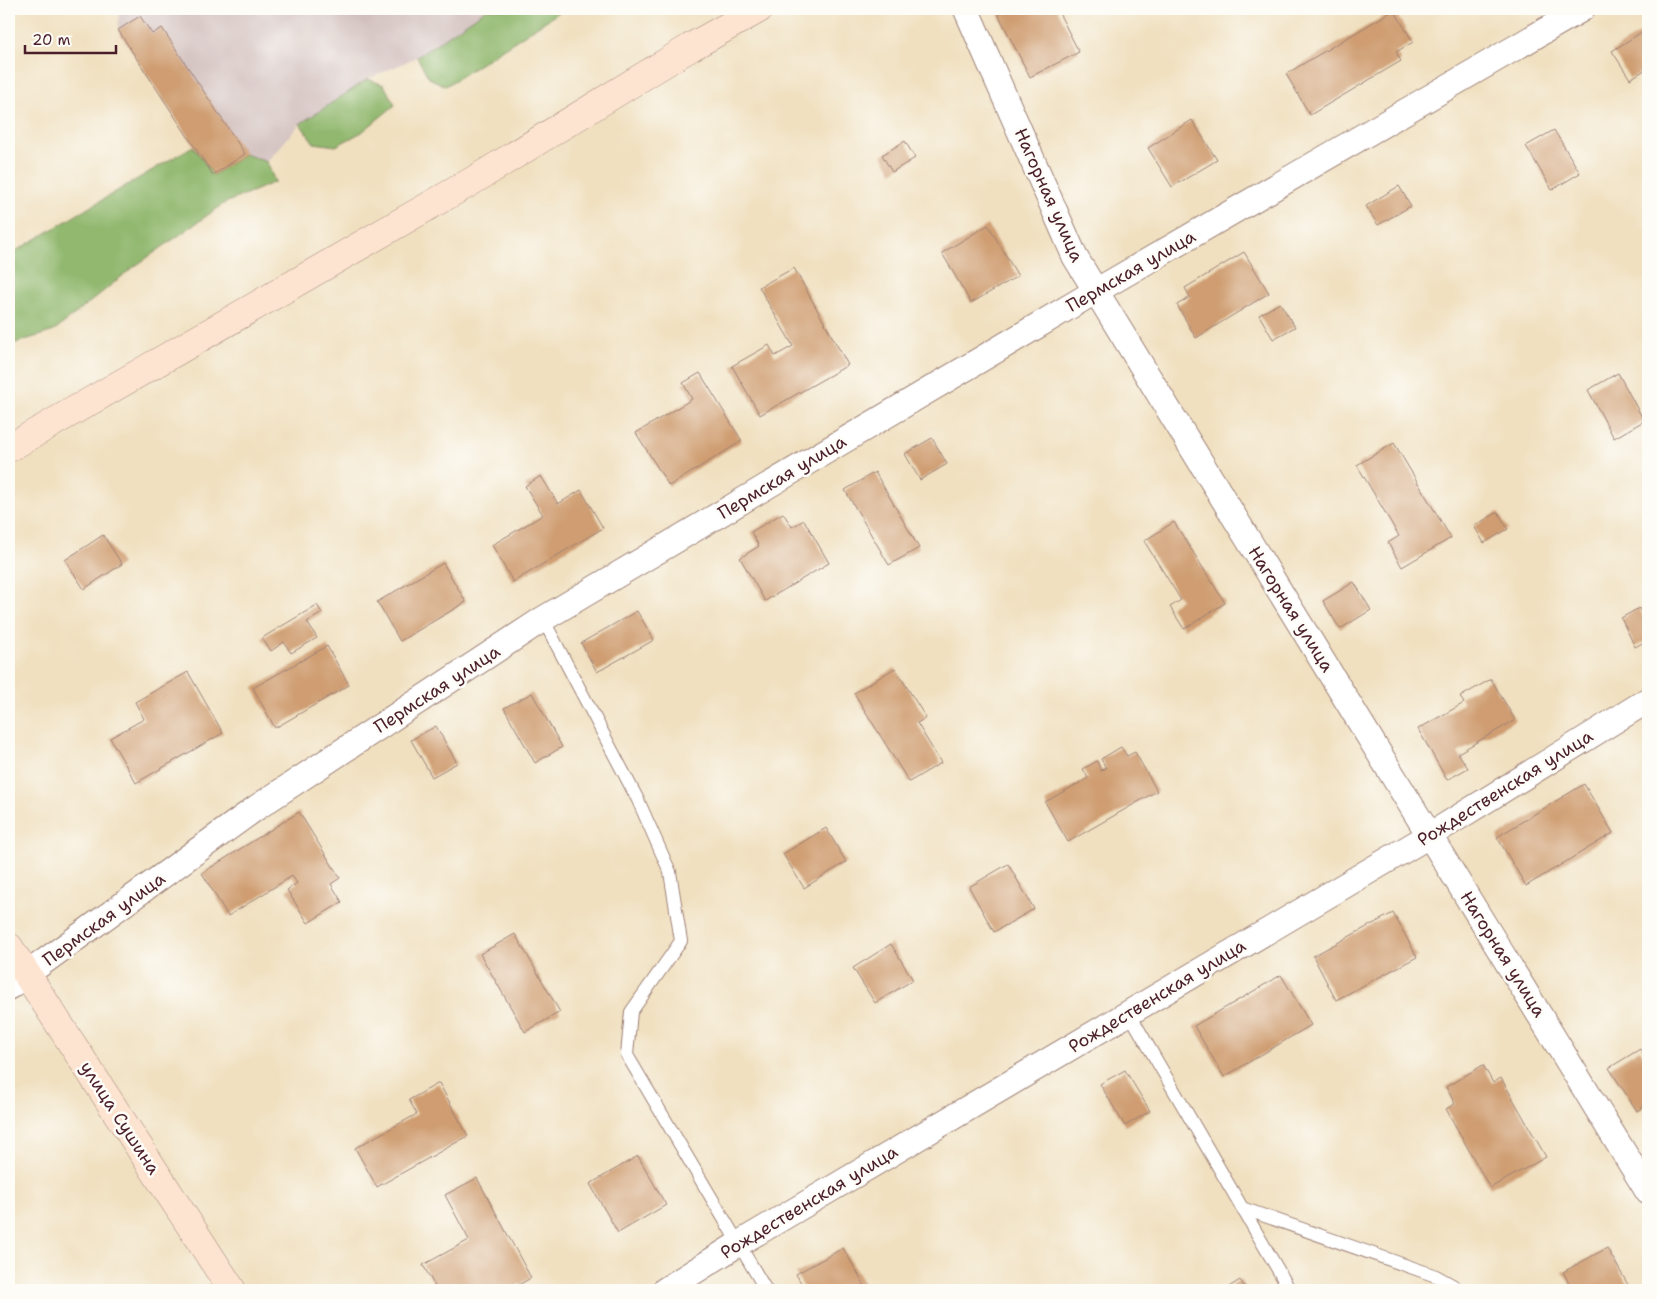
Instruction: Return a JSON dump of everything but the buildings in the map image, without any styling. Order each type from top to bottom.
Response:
[{"type":"street","points":[[9,448],[474,180],[682,52],[759,9]]},
{"type":"street","name":"Нагорная улица","points":[[966,9],[1076,258],[1648,1192]]},
{"type":"street","name":"Пермская улица","points":[[18,981],[256,808],[543,619],[1096,291],[1582,9]]},
{"type":"street","name":"Рождественская улица","points":[[665,1290],[738,1244],[1430,835],[1648,700]]},
{"type":"street","name":"улица Сушина","points":[[9,947],[18,981],[232,1290]]},
{"type":"lane","points":[[543,619],[638,800],[670,872],[681,941],[631,1012],[627,1055],[766,1290]]},
{"type":"lane","points":[[1129,1013],[1288,1287]]},
{"type":"lane","points":[[1242,1208],[1436,1276],[1454,1286],[1456,1290]]},
{"type":"shaded area","points":[[117,9],[487,9],[417,57],[368,79],[300,124],[267,162],[245,154],[213,175],[118,30],[119,12]]},
{"type":"green space","points":[[487,9],[564,9],[446,86],[429,78],[417,57]]},
{"type":"green space","points":[[368,79],[384,85],[395,105],[362,132],[336,146],[314,143],[300,124]]},
{"type":"green space","points":[[193,146],[213,175],[245,154],[267,162],[275,182],[225,203],[131,269],[54,331],[9,345],[9,255]]}]
